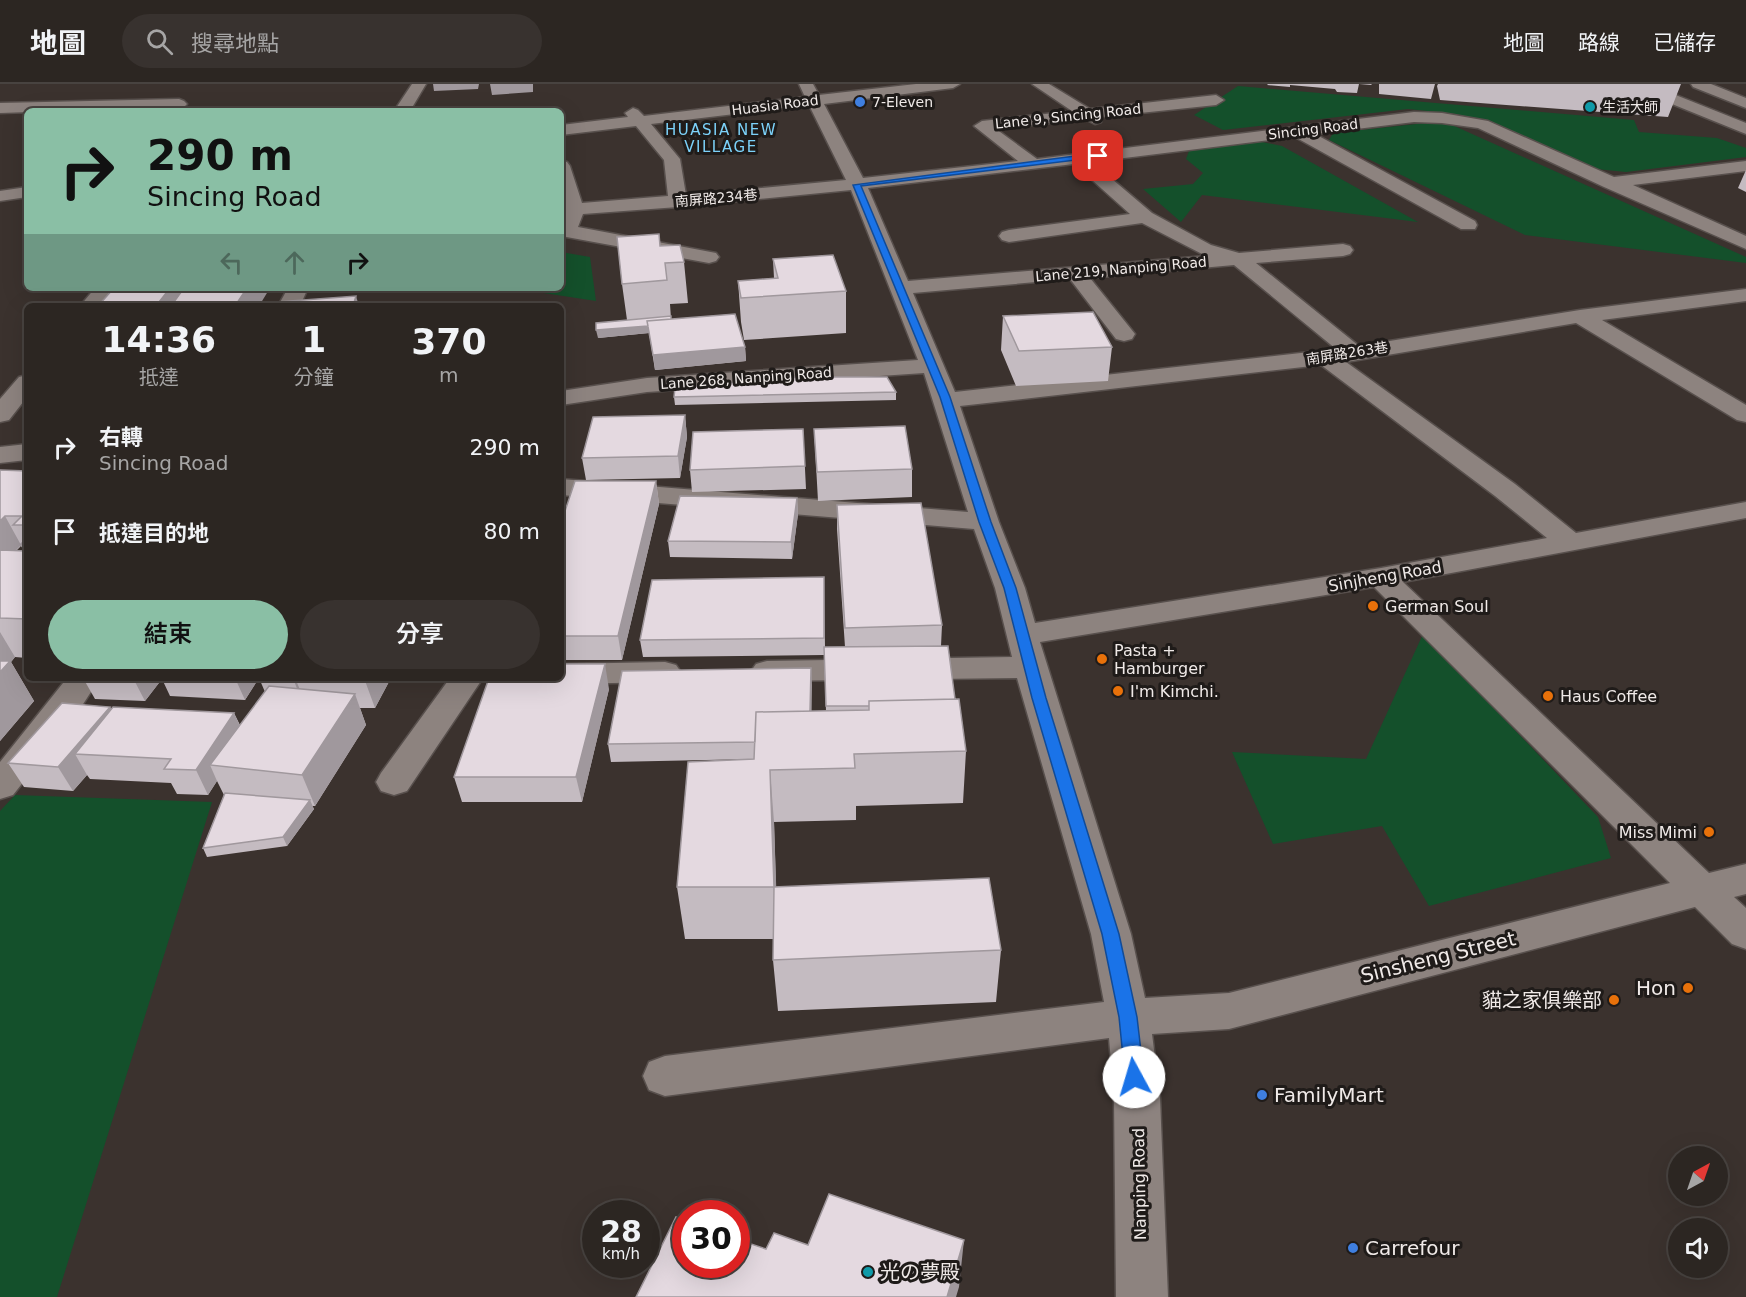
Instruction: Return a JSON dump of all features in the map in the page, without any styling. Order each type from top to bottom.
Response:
[{"type":"street","points":[[404,108],[419,84]]},
{"type":"street","name":"Huasia Road","points":[[564,129],[809,92],[884,84]]},
{"type":"street","name":"Huasia Road","points":[[809,92],[953,84]]},
{"type":"street","points":[[1039,84],[1106,127]]},
{"type":"street","points":[[1635,84],[1746,129]]},
{"type":"street","points":[[1668,84],[1746,115]]},
{"type":"street","points":[[1698,84],[1746,103]]},
{"type":"street","name":"Nanping Road","points":[[809,92],[857,185],[946,400],[985,522],[1010,588],[1030,667],[1111,934],[1128,1017],[1137,1098],[1142,1297]]},
{"type":"street","name":"Lane 9, Sincing Road","points":[[1032,164],[982,126],[1216,100]]},
{"type":"street","points":[[0,108],[179,104]]},
{"type":"street","points":[[637,117],[672,159],[678,202]]},
{"type":"street","name":"Huasia Road","points":[[564,121],[637,117]]},
{"type":"street","name":"Sincing Road","points":[[857,185],[1414,117],[1460,120],[1482,124],[1746,243]]},
{"type":"street","points":[[1297,131],[1468,225]]},
{"type":"street","points":[[1123,139],[1141,151]]},
{"type":"street","points":[[1077,158],[1145,218],[1204,249],[1238,259],[1353,352]]},
{"type":"street","points":[[1610,183],[1746,166]]},
{"type":"street","points":[[564,175],[575,209],[564,231],[709,257]]},
{"type":"street","points":[[0,183],[24,181]]},
{"type":"street","name":"南屏路234巷","points":[[575,209],[857,185]]},
{"type":"street","points":[[0,196],[24,192]]},
{"type":"street","points":[[1009,236],[1145,218]]},
{"type":"street","name":"Lane 219, Nanping Road","points":[[899,288],[1343,250]]},
{"type":"street","points":[[1075,273],[1124,334]]},
{"type":"street","points":[[94,303],[104,291]]},
{"type":"street","name":"南屏路263巷","points":[[946,400],[1326,358],[1580,316],[1746,295]]},
{"type":"street","points":[[1580,316],[1746,415]]},
{"type":"street","points":[[1326,358],[1505,490],[1570,542]]},
{"type":"street","name":"Lane 268, Nanping Road","points":[[564,398],[647,385],[932,366]]},
{"type":"street","points":[[0,415],[24,386]]},
{"type":"street","points":[[0,455],[24,452]]},
{"type":"street","points":[[564,487],[985,522]]},
{"type":"street","name":"Sinjheng Road","points":[[1022,634],[1381,577],[1746,510]]},
{"type":"street","points":[[1381,577],[1746,933]]},
{"type":"street","points":[[737,671],[1030,667]]},
{"type":"street","points":[[564,674],[690,672]]},
{"type":"street","points":[[0,786],[62,710],[82,681]]},
{"type":"street","points":[[394,782],[465,681]]},
{"type":"street","points":[[62,710],[97,712]]},
{"type":"street","name":"Sinsheng Street","points":[[665,1076],[1128,1017],[1228,1011],[1746,879]]},
{"type":"green space","points":[[1238,86],[1634,120],[1639,132],[1717,138],[1746,148],[1746,157],[1626,172],[1596,169],[1493,123],[1456,114],[1408,109],[1223,130],[1194,115]]},
{"type":"green space","points":[[1426,123],[1450,124],[1746,257],[1746,263],[1525,235],[1329,140],[1333,133]]},
{"type":"green space","points":[[1257,141],[1282,146],[1418,222],[1202,195],[1181,222],[1143,189],[1193,184],[1203,173],[1186,159],[1189,151]]},
{"type":"green space","points":[[564,253],[590,257],[596,301],[531,291],[564,291]]},
{"type":"green space","points":[[1423,634],[1598,817],[1611,858],[1429,906],[1382,826],[1273,844],[1232,752],[1366,759]]},
{"type":"green space","points":[[15,795],[212,802],[57,1297],[0,1297],[0,811]]},
{"type":"building","points":[[659,234],[660,246],[680,245],[684,262],[665,263],[667,280],[622,284],[617,237]]},
{"type":"building","points":[[833,255],[846,291],[741,298],[738,281],[778,278],[773,259]]},
{"type":"building","points":[[111,291],[168,291],[158,303],[101,303]]},
{"type":"building","points":[[182,291],[245,291],[237,303],[173,303]]},
{"type":"building","points":[[356,296],[354,303],[277,302]]},
{"type":"building","points":[[1093,312],[1112,347],[1019,351],[1003,316]]},
{"type":"building","points":[[735,314],[745,347],[653,355],[647,321]]},
{"type":"building","points":[[671,316],[671,319],[647,321],[648,326],[596,330],[596,323]]},
{"type":"building","points":[[788,377],[887,377],[896,392],[674,397],[675,388]]},
{"type":"building","points":[[685,415],[678,456],[582,458],[593,417]]},
{"type":"building","points":[[905,426],[912,469],[817,472],[814,429]]},
{"type":"building","points":[[803,429],[805,466],[690,470],[693,432]]},
{"type":"building","points":[[0,470],[24,471],[24,525],[13,525],[22,516],[5,516],[0,521]]},
{"type":"building","points":[[575,481],[656,481],[618,636],[564,636],[564,514]]},
{"type":"building","points":[[680,496],[797,498],[791,542],[668,541]]},
{"type":"building","points":[[921,503],[942,625],[845,628],[837,505]]},
{"type":"building","points":[[0,550],[24,551],[24,619],[0,618]]},
{"type":"building","points":[[824,577],[824,638],[640,640],[652,580]]},
{"type":"building","points":[[948,646],[955,699],[869,701],[869,706],[826,706],[824,647]]},
{"type":"building","points":[[0,661],[10,661],[0,672]]},
{"type":"building","points":[[564,664],[605,664],[576,777],[454,777],[488,681],[564,681]]},
{"type":"building","points":[[811,668],[810,711],[756,712],[755,742],[608,744],[622,671]]},
{"type":"building","points":[[269,686],[355,694],[302,775],[210,765]]},
{"type":"building","points":[[959,699],[966,751],[854,754],[855,768],[770,770],[774,887],[677,887],[688,762],[754,759],[756,712],[869,710],[869,701]]},
{"type":"building","points":[[62,703],[110,707],[58,767],[8,763]]},
{"type":"building","points":[[113,707],[234,713],[196,770],[164,769],[171,759],[75,754]]},
{"type":"building","points":[[225,793],[310,800],[283,837],[203,848]]},
{"type":"building","points":[[989,878],[1001,950],[773,960],[774,887]]},
{"type":"building","points":[[829,1194],[964,1240],[947,1297],[636,1297],[646,1278],[660,1278],[660,1249],[672,1225],[672,1278],[750,1278],[750,1244],[766,1249],[774,1233],[808,1245]]},
{"type":"place","name":"7-Eleven","points":[[860,102]]},
{"type":"place","name":"生活大師","points":[[1590,107]]},
{"type":"place","name":"German Soul","points":[[1373,606]]},
{"type":"place","name":"Pasta + Hamburger","points":[[1102,659]]},
{"type":"place","name":"I'm Kimchi.","points":[[1118,691]]},
{"type":"place","name":"Haus Coffee","points":[[1548,696]]},
{"type":"place","name":"Miss Mimi","points":[[1709,832]]},
{"type":"place","name":"Hon","points":[[1688,988]]},
{"type":"place","name":"貓之家俱樂部","points":[[1614,1000]]},
{"type":"place","name":"FamilyMart","points":[[1262,1095]]},
{"type":"place","name":"Carrefour","points":[[1353,1248]]},
{"type":"place","name":"光の夢殿","points":[[868,1272]]},
{"type":"district","name":"HUASIA NEW VILLAGE","points":[[721,138]]},
{"type":"route","points":[[1098,156],[857,185],[945,397],[985,522],[1010,588],[1039,698],[1111,934],[1128,1017],[1134,1077]]}]
